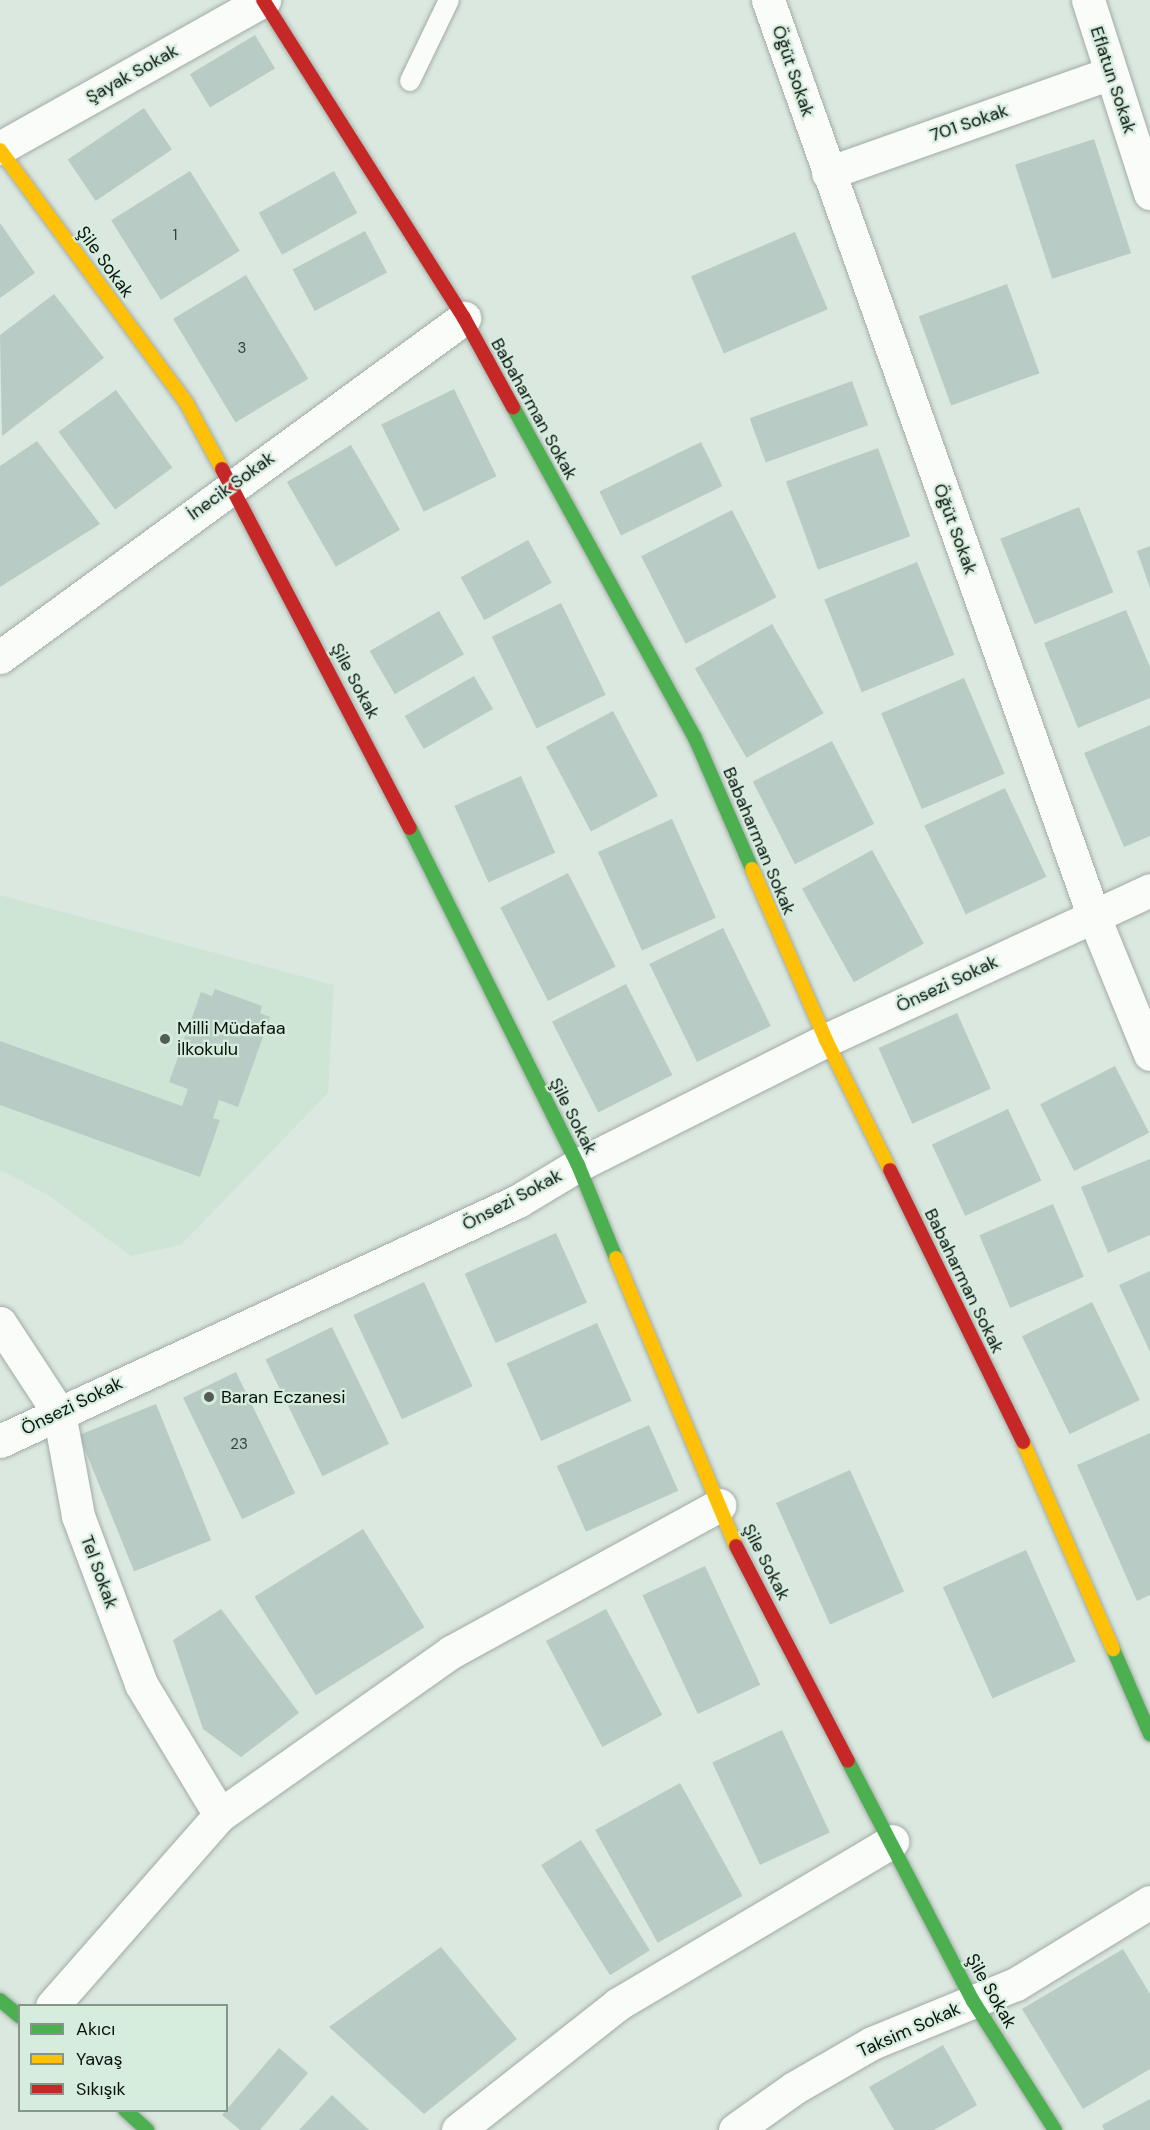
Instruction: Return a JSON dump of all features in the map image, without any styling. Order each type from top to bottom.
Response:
[{"type":"street","name":"Şayak Sokak","points":[[0,149],[263,0]]},
{"type":"street","name":"Babaharman Sokak","points":[[263,0],[464,318],[695,738],[826,1040],[1020,1436],[1150,1734]]},
{"type":"street","name":"Öğüt Sokak","points":[[768,0],[1094,917],[1150,1054]]},
{"type":"street","name":"Eflatun Sokak","points":[[1088,0],[1150,193]]},
{"type":"street","name":"701 Sokak","points":[[828,173],[1110,73]]},
{"type":"street","name":"Şile Sokak","points":[[0,149],[187,404],[231,486],[368,744],[578,1165],[737,1549],[892,1841],[973,2001],[1055,2130]]},
{"type":"street","name":"İnecik Sokak","points":[[0,657],[231,486],[464,318]]},
{"type":"street","name":"Önsezi Sokak","points":[[0,1441],[518,1201],[578,1165],[826,1040],[1150,890]]},
{"type":"street","name":"Tel Sokak","points":[[0,1323],[59,1413],[78,1516],[141,1684],[220,1815]]},
{"type":"street","points":[[54,2004],[220,1815],[451,1652],[719,1505]]},
{"type":"street","points":[[458,2130],[618,2004],[892,1841]]},
{"type":"street","name":"Taksim Sokak","points":[[735,2130],[794,2088],[872,2043],[1016,1984],[1150,1902]]},
{"type":"street","points":[[0,2000],[18,2015]]},
{"type":"street","points":[[127,2112],[147,2130]]},
{"type":"lane","points":[[410,81],[449,0]]},
{"type":"shaded area","name":"Milli Müdafaa İlkokulu","points":[[0,895],[334,985],[328,1093],[181,1245],[131,1256],[48,1195],[0,1170]]},
{"type":"building","points":[[255,35],[275,68],[210,108],[190,74]]},
{"type":"building","points":[[144,108],[172,149],[96,201],[68,159]]},
{"type":"building","points":[[1094,139],[1131,253],[1052,279],[1015,165]]},
{"type":"building","points":[[190,171],[240,251],[161,300],[111,220]]},
{"type":"building","points":[[334,171],[357,213],[282,255],[259,213]]},
{"type":"building","points":[[0,223],[35,273],[0,298]]},
{"type":"building","points":[[365,231],[387,272],[315,311],[293,269]]},
{"type":"building","points":[[795,232],[828,309],[724,353],[691,276]]},
{"type":"building","points":[[246,275],[308,379],[235,422],[173,319]]},
{"type":"building","points":[[1007,284],[1039,373],[951,405],[919,316]]},
{"type":"building","points":[[54,294],[104,358],[2,436],[0,335]]},
{"type":"building","points":[[852,381],[868,425],[766,462],[750,418]]},
{"type":"building","points":[[454,389],[497,476],[424,512],[381,425]]},
{"type":"building","points":[[116,390],[172,468],[115,509],[59,432]]},
{"type":"building","points":[[37,441],[100,524],[0,587],[0,466]]},
{"type":"building","points":[[701,442],[722,486],[621,536],[599,492]]},
{"type":"building","points":[[351,445],[400,530],[336,567],[287,482]]},
{"type":"building","points":[[878,448],[910,536],[818,570],[786,482]]},
{"type":"building","points":[[1079,507],[1113,592],[1035,624],[1000,539]]},
{"type":"building","points":[[732,510],[776,597],[686,644],[641,556]]},
{"type":"building","points":[[528,540],[552,583],[484,620],[461,577]]},
{"type":"building","points":[[1150,546],[1150,588],[1137,551]]},
{"type":"building","points":[[917,562],[954,655],[862,692],[824,599]]},
{"type":"building","points":[[561,603],[606,695],[537,728],[492,637]]},
{"type":"building","points":[[1126,610],[1150,667],[1150,698],[1078,728],[1044,643]]},
{"type":"building","points":[[439,611],[464,654],[395,694],[370,651]]},
{"type":"building","points":[[772,624],[824,713],[746,758],[695,668]]},
{"type":"building","points":[[474,676],[493,709],[424,749],[405,716]]},
{"type":"building","points":[[964,678],[1005,774],[922,809],[881,713]]},
{"type":"building","points":[[613,711],[658,796],[591,831],[546,747]]},
{"type":"building","points":[[1150,725],[1150,836],[1124,847],[1084,753]]},
{"type":"building","points":[[832,741],[874,824],[795,864],[753,781]]},
{"type":"building","points":[[521,776],[555,853],[488,882],[454,806]]},
{"type":"building","points":[[1005,788],[1046,877],[966,914],[924,826]]},
{"type":"building","points":[[672,819],[716,918],[642,951],[598,852]]},
{"type":"building","points":[[872,850],[924,944],[854,982],[802,889]]},
{"type":"building","points":[[568,873],[616,967],[548,1001],[500,908]]},
{"type":"building","points":[[723,928],[771,1026],[697,1062],[649,964]]},
{"type":"building","points":[[626,984],[672,1075],[598,1113],[552,1022]]},
{"type":"building","points":[[215,989],[262,1006],[260,1013],[270,1017],[238,1107],[219,1100],[213,1118],[220,1120],[200,1177],[0,1105],[0,1041],[182,1106],[188,1089],[169,1082],[201,992],[212,996]]},
{"type":"building","points":[[957,1013],[991,1089],[912,1124],[878,1048]]},
{"type":"building","points":[[1115,1066],[1149,1133],[1074,1171],[1040,1104]]},
{"type":"building","points":[[1008,1109],[1041,1181],[965,1216],[932,1144]]},
{"type":"building","points":[[1150,1159],[1150,1235],[1108,1253],[1081,1187]]},
{"type":"building","points":[[1053,1204],[1084,1277],[1010,1308],[979,1235]]},
{"type":"building","points":[[556,1233],[587,1302],[496,1343],[465,1274]]},
{"type":"building","points":[[1150,1271],[1150,1352],[1119,1285]]},
{"type":"building","points":[[424,1282],[473,1386],[402,1419],[353,1315]]},
{"type":"building","points":[[1092,1302],[1140,1400],[1070,1434],[1022,1336]]},
{"type":"building","points":[[597,1323],[632,1401],[541,1441],[507,1363]]},
{"type":"building","points":[[332,1327],[389,1444],[322,1476],[265,1359]]},
{"type":"building","points":[[236,1372],[295,1493],[242,1519],[183,1398]]},
{"type":"building","points":[[156,1404],[211,1540],[134,1571],[79,1435]]},
{"type":"building","points":[[649,1425],[678,1491],[586,1532],[557,1466]]},
{"type":"building","points":[[1150,1433],[1150,1595],[1137,1601],[1077,1465]]},
{"type":"building","points":[[850,1470],[904,1592],[830,1624],[776,1503]]},
{"type":"building","points":[[363,1529],[424,1627],[316,1695],[254,1597]]},
{"type":"building","points":[[1026,1550],[1076,1661],[992,1698],[943,1587]]},
{"type":"building","points":[[705,1566],[760,1685],[698,1714],[642,1595]]},
{"type":"building","points":[[221,1609],[299,1713],[241,1757],[203,1729],[173,1640]]},
{"type":"building","points":[[606,1609],[662,1715],[602,1747],[546,1641]]},
{"type":"building","points":[[782,1730],[830,1832],[760,1865],[712,1763]]},
{"type":"building","points":[[680,1783],[743,1896],[658,1943],[595,1830]]},
{"type":"building","points":[[581,1840],[650,1950],[610,1975],[541,1865]]},
{"type":"building","points":[[441,1947],[517,2039],[424,2114],[329,2027]]},
{"type":"building","points":[[1123,1949],[1150,1994],[1150,2069],[1083,2109],[1022,2009]]},
{"type":"building","points":[[943,2045],[977,2105],[934,2130],[894,2130],[869,2087]]},
{"type":"building","points":[[279,2048],[308,2073],[260,2130],[240,2130],[222,2115],[228,2112],[228,2108]]},
{"type":"building","points":[[332,2095],[369,2130],[299,2130]]},
{"type":"building","points":[[1150,2099],[1150,2130],[1104,2130],[1102,2125]]},
{"type":"traffic: fast","points":[[513,407],[695,738],[752,869]]},
{"type":"traffic: fast","points":[[410,828],[578,1165],[616,1258]]},
{"type":"traffic: fast","points":[[1113,1649],[1150,1734]]},
{"type":"traffic: fast","points":[[848,1761],[973,2001],[1055,2130]]},
{"type":"traffic: fast","points":[[0,2000],[18,2015]]},
{"type":"traffic: fast","points":[[127,2112],[147,2130]]},
{"type":"traffic: slow","points":[[0,150],[187,404],[222,469]]},
{"type":"traffic: slow","points":[[752,869],[826,1040],[890,1170]]},
{"type":"traffic: slow","points":[[616,1258],[736,1546]]},
{"type":"traffic: slow","points":[[1023,1442],[1113,1649]]},
{"type":"traffic: jam","points":[[263,0],[464,318],[513,407]]},
{"type":"traffic: jam","points":[[222,469],[410,828]]},
{"type":"traffic: jam","points":[[890,1170],[1023,1442]]},
{"type":"traffic: jam","points":[[736,1546],[848,1761]]},
{"type":"place","name":"Milli Müdafaa İlkokulu","points":[[165,1039]]},
{"type":"place","name":"Baran Eczanesi","points":[[209,1397]]}]
